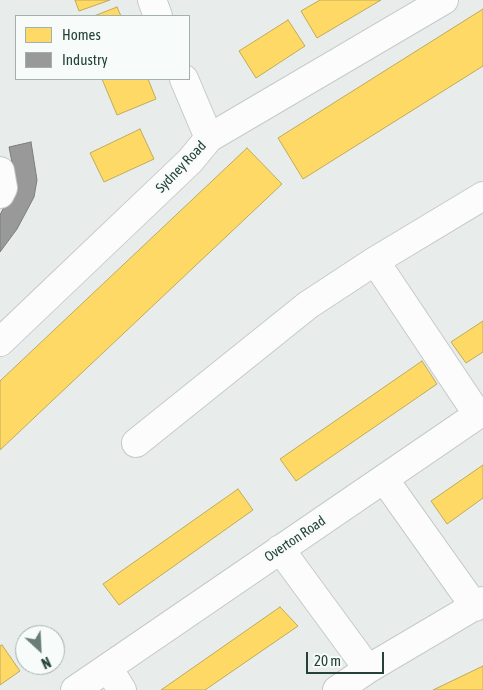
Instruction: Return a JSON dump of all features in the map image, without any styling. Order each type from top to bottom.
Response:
[{"type":"street","points":[[152,0],[158,15]]},
{"type":"street","name":"Sydney Road","points":[[0,342],[190,161],[209,138],[444,0]]},
{"type":"street","points":[[184,80],[209,138]]},
{"type":"street","points":[[0,171],[4,188],[0,194]]},
{"type":"street","points":[[136,443],[308,305],[375,261],[483,196]]},
{"type":"street","points":[[375,261],[480,413]]},
{"type":"street","name":"Overton Road","points":[[75,690],[115,679],[280,549],[480,413]]},
{"type":"street","points":[[337,690],[368,669],[479,604],[384,479]]},
{"type":"street","points":[[280,549],[368,669]]},
{"type":"building: Homes","points":[[75,0],[110,0],[79,11]]},
{"type":"building: Homes","points":[[320,0],[381,0],[317,38],[301,11]]},
{"type":"building: Homes","points":[[117,7],[121,15],[97,15]]},
{"type":"building: Homes","points":[[483,9],[483,66],[303,179],[278,138]]},
{"type":"building: Homes","points":[[288,20],[305,46],[256,78],[239,51]]},
{"type":"building: Homes","points":[[102,80],[148,80],[156,99],[117,115]]},
{"type":"building: Homes","points":[[140,129],[154,159],[104,182],[90,153]]},
{"type":"building: Homes","points":[[247,148],[282,184],[0,450],[0,381]]},
{"type":"building: Homes","points":[[483,321],[483,352],[466,363],[451,342]]},
{"type":"building: Homes","points":[[422,361],[437,384],[296,481],[280,459]]},
{"type":"building: Homes","points":[[483,465],[483,498],[447,524],[431,501]]},
{"type":"building: Homes","points":[[238,489],[253,510],[119,605],[103,584]]},
{"type":"building: Homes","points":[[280,607],[298,626],[205,690],[161,690]]},
{"type":"building: Homes","points":[[2,645],[15,664],[15,674],[0,685],[0,646]]},
{"type":"building: Homes","points":[[483,666],[483,690],[433,690]]},
{"type":"building: Industry","points":[[31,142],[37,180],[34,197],[17,229],[0,252],[0,215],[16,183],[9,147]]}]
